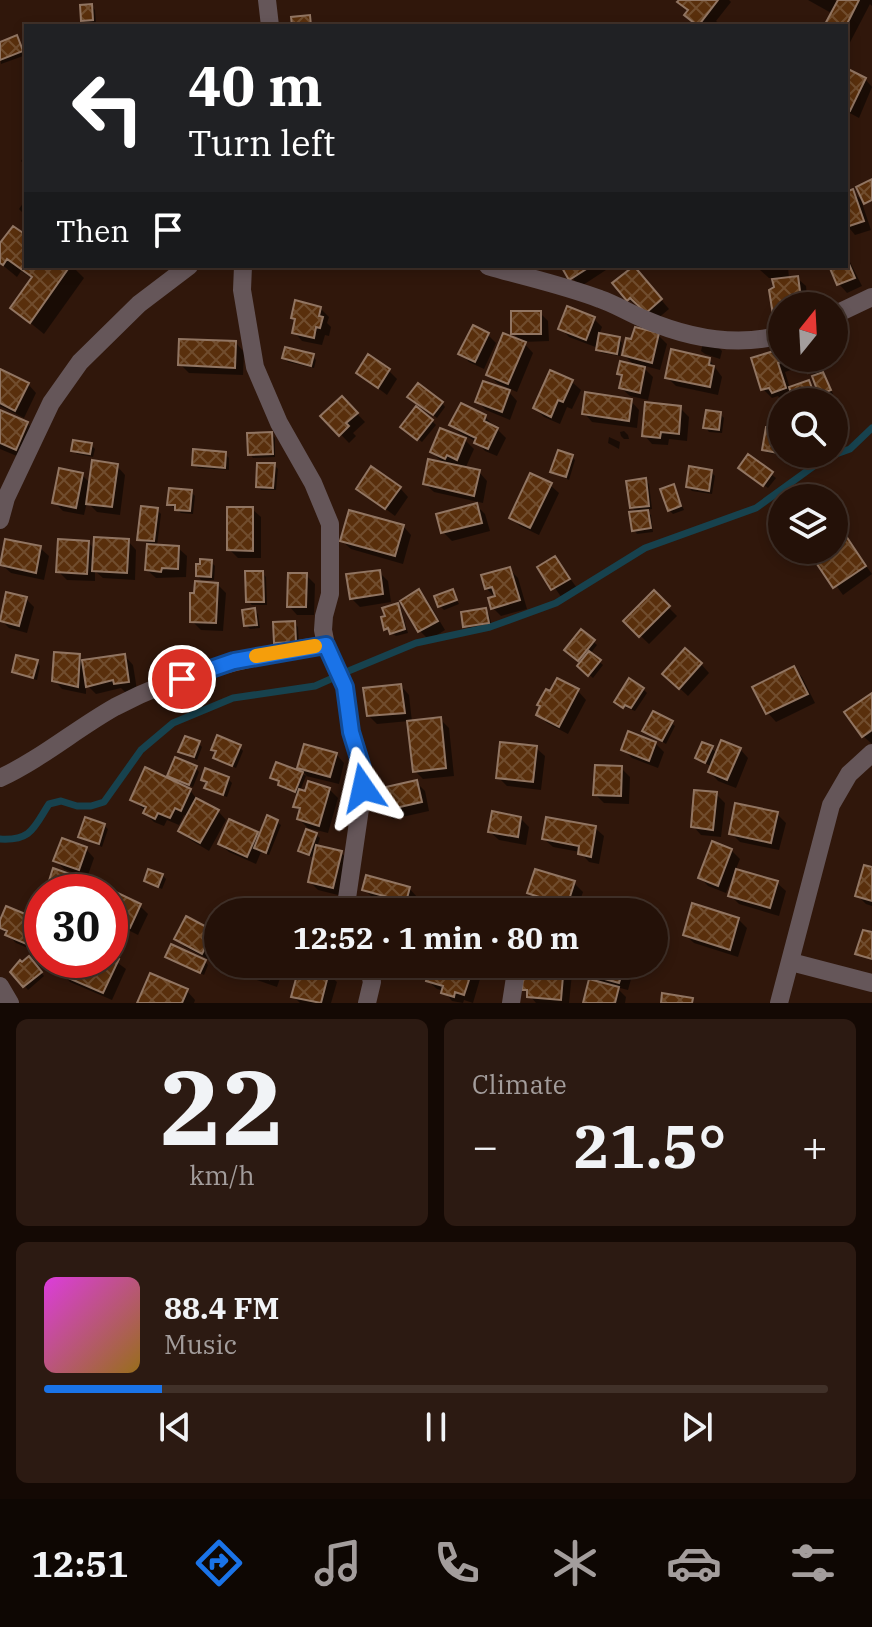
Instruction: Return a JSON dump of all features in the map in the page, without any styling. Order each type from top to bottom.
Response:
[{"type":"street","points":[[267,0],[270,24]]},
{"type":"street","points":[[0,520],[6,498],[51,403],[80,362],[139,304],[186,268]]},
{"type":"street","points":[[243,268],[242,290],[255,367],[279,423],[313,483],[330,524],[330,594],[324,616],[326,645],[345,687],[351,732],[362,768],[363,788],[347,898]]},
{"type":"street","points":[[495,268],[600,299],[683,333],[725,340],[768,339]]},
{"type":"street","points":[[848,308],[872,297]]},
{"type":"street","points":[[0,778],[20,769],[116,707],[155,688],[234,661],[326,645]]},
{"type":"street","points":[[779,1003],[831,805],[849,774],[872,753]]},
{"type":"street","points":[[791,962],[872,983]]},
{"type":"street","points":[[367,1003],[371,978]]},
{"type":"street","points":[[511,1003],[515,978]]},
{"type":"street","points":[[0,986],[10,1003]]},
{"type":"building","points":[[718,0],[700,24],[684,15],[688,10],[677,2]]},
{"type":"building","points":[[838,0],[859,0],[847,24],[825,24]]},
{"type":"building","points":[[92,4],[93,20],[81,21],[80,5]]},
{"type":"building","points":[[310,15],[311,24],[292,24],[291,17]]},
{"type":"building","points":[[17,35],[23,51],[0,60],[0,42]]},
{"type":"building","points":[[848,69],[866,78],[848,110]]},
{"type":"building","points":[[872,179],[872,200],[864,204],[856,187]]},
{"type":"building","points":[[853,189],[864,221],[848,226],[848,191]]},
{"type":"building","points":[[13,226],[24,234],[24,268],[69,268],[30,323],[10,308],[32,277],[7,259],[3,265],[0,263],[0,243]]},
{"type":"building","points":[[848,262],[855,278],[837,285],[830,268],[848,268]]},
{"type":"building","points":[[562,268],[588,268],[569,280]]},
{"type":"building","points":[[636,268],[662,299],[646,313],[630,298],[627,301],[612,283]]},
{"type":"building","points":[[798,276],[800,292],[769,292],[774,287],[772,279]]},
{"type":"building","points":[[295,300],[321,307],[319,316],[323,317],[320,328],[316,327],[314,338],[292,333]]},
{"type":"building","points":[[567,306],[595,317],[586,340],[558,329]]},
{"type":"building","points":[[511,311],[541,311],[541,334],[511,334]]},
{"type":"building","points":[[473,325],[489,333],[475,362],[458,354]]},
{"type":"building","points":[[635,327],[659,333],[652,363],[622,355],[626,338],[631,339]]},
{"type":"building","points":[[503,333],[526,342],[508,384],[486,375]]},
{"type":"building","points":[[599,333],[620,337],[617,354],[596,350]]},
{"type":"building","points":[[179,339],[236,341],[235,368],[178,365]]},
{"type":"building","points":[[285,347],[314,354],[311,366],[282,358]]},
{"type":"building","points":[[671,349],[710,358],[709,365],[714,366],[710,387],[665,378]]},
{"type":"building","points":[[768,353],[768,372],[781,372],[786,388],[761,390],[751,358]]},
{"type":"building","points":[[368,354],[390,369],[378,388],[356,373]]},
{"type":"building","points":[[620,361],[645,367],[640,393],[619,388],[622,375],[617,374]]},
{"type":"building","points":[[0,369],[29,383],[15,411],[0,403]]},
{"type":"building","points":[[550,370],[573,380],[563,402],[558,400],[551,417],[533,408]]},
{"type":"building","points":[[823,372],[830,388],[816,388],[812,376]]},
{"type":"building","points":[[809,380],[812,388],[789,388]]},
{"type":"building","points":[[483,381],[510,390],[502,412],[475,402]]},
{"type":"building","points":[[418,383],[443,402],[433,415],[407,397]]},
{"type":"building","points":[[585,392],[632,399],[629,421],[582,414]]},
{"type":"building","points":[[342,396],[358,413],[346,423],[349,426],[339,436],[320,416]]},
{"type":"building","points":[[645,402],[681,406],[679,434],[661,432],[660,438],[642,436]]},
{"type":"building","points":[[461,403],[486,415],[484,421],[498,428],[488,449],[474,443],[476,438],[449,425]]},
{"type":"building","points":[[416,406],[433,420],[417,440],[400,427]]},
{"type":"building","points":[[0,410],[28,422],[16,450],[0,443]]},
{"type":"building","points":[[706,410],[721,412],[719,430],[703,428]]},
{"type":"building","points":[[766,427],[768,427],[768,451],[762,450]]},
{"type":"building","points":[[440,428],[466,438],[457,460],[447,455],[445,459],[430,452]]},
{"type":"building","points":[[272,432],[273,454],[248,455],[247,433]]},
{"type":"building","points":[[73,440],[92,443],[90,454],[71,451]]},
{"type":"building","points":[[193,449],[226,452],[225,468],[192,465]]},
{"type":"building","points":[[558,450],[573,455],[566,477],[550,472]]},
{"type":"building","points":[[748,454],[773,472],[763,486],[738,468]]},
{"type":"building","points":[[428,459],[480,470],[474,496],[423,484]]},
{"type":"building","points":[[92,460],[118,464],[112,507],[86,504]]},
{"type":"building","points":[[257,463],[275,463],[273,488],[256,487]]},
{"type":"building","points":[[371,466],[401,487],[385,509],[356,489]]},
{"type":"building","points":[[689,466],[712,470],[709,491],[686,487]]},
{"type":"building","points":[[59,468],[83,473],[76,508],[52,503]]},
{"type":"building","points":[[530,473],[552,483],[530,528],[509,518]]},
{"type":"building","points":[[646,478],[649,506],[630,508],[626,481]]},
{"type":"building","points":[[674,484],[681,506],[668,511],[660,489]]},
{"type":"building","points":[[169,488],[192,490],[190,511],[175,510],[175,505],[167,505]]},
{"type":"building","points":[[477,503],[482,523],[441,533],[436,514]]},
{"type":"building","points":[[141,506],[158,508],[154,541],[137,540]]},
{"type":"building","points":[[227,507],[253,507],[253,551],[227,550]]},
{"type":"building","points":[[349,510],[404,525],[395,556],[340,541]]},
{"type":"building","points":[[648,510],[651,528],[632,531],[629,512]]},
{"type":"building","points":[[94,537],[129,539],[127,573],[92,571]]},
{"type":"building","points":[[5,539],[41,546],[36,573],[0,565]]},
{"type":"building","points":[[58,539],[89,541],[87,574],[56,572]]},
{"type":"building","points":[[848,539],[866,566],[833,588],[817,564],[848,564]]},
{"type":"building","points":[[147,544],[179,546],[178,569],[162,568],[161,572],[145,570]]},
{"type":"building","points":[[555,556],[570,579],[551,590],[537,567]]},
{"type":"building","points":[[200,559],[212,560],[211,577],[196,576],[196,564],[200,564]]},
{"type":"building","points":[[510,567],[520,600],[491,609],[488,598],[495,596],[492,587],[485,589],[481,575]]},
{"type":"building","points":[[380,570],[383,594],[350,599],[346,574]]},
{"type":"building","points":[[245,571],[263,571],[264,602],[246,602]]},
{"type":"building","points":[[288,573],[307,573],[306,607],[287,607]]},
{"type":"building","points":[[195,581],[218,583],[216,623],[190,622],[190,593],[194,593]]},
{"type":"building","points":[[419,589],[438,621],[418,632],[400,601]]},
{"type":"building","points":[[453,589],[457,600],[438,607],[434,596]]},
{"type":"building","points":[[654,590],[670,606],[639,637],[623,621]]},
{"type":"building","points":[[6,592],[27,597],[19,626],[0,621]]},
{"type":"building","points":[[398,603],[405,629],[390,634],[388,628],[384,630],[382,608]]},
{"type":"building","points":[[255,608],[257,625],[244,626],[242,610]]},
{"type":"building","points":[[486,608],[489,623],[463,627],[461,612]]},
{"type":"building","points":[[295,621],[296,642],[274,643],[273,622]]},
{"type":"building","points":[[581,629],[595,640],[578,661],[564,650]]},
{"type":"building","points":[[685,648],[702,663],[679,689],[662,674]]},
{"type":"building","points":[[589,651],[601,660],[588,676],[577,666]]},
{"type":"building","points":[[54,652],[80,654],[78,687],[52,681]]},
{"type":"building","points":[[125,654],[129,682],[114,684],[113,680],[86,687],[82,660]]},
{"type":"building","points":[[16,655],[38,660],[33,678],[12,672]]},
{"type":"building","points":[[794,666],[808,694],[766,714],[752,687]]},
{"type":"building","points":[[557,678],[579,689],[559,727],[536,715],[540,706],[537,705],[546,689],[550,691]]},
{"type":"building","points":[[629,678],[644,688],[631,708],[625,705],[623,708],[614,702]]},
{"type":"building","points":[[401,684],[405,713],[367,716],[363,688]]},
{"type":"building","points":[[872,693],[872,730],[862,737],[844,712]]},
{"type":"building","points":[[653,711],[673,721],[662,741],[642,731]]},
{"type":"building","points":[[441,717],[446,768],[413,772],[407,721]]},
{"type":"building","points":[[628,731],[656,742],[649,761],[621,750]]},
{"type":"building","points":[[217,735],[241,745],[232,766],[213,758],[216,751],[211,750]]},
{"type":"building","points":[[185,736],[200,741],[194,757],[178,752]]},
{"type":"building","points":[[721,740],[741,748],[727,780],[708,772]]},
{"type":"building","points":[[500,742],[537,746],[533,782],[496,778]]},
{"type":"building","points":[[702,742],[713,746],[705,763],[695,758]]},
{"type":"building","points":[[304,744],[337,753],[330,777],[297,768]]},
{"type":"building","points":[[175,757],[197,766],[189,785],[167,776]]},
{"type":"building","points":[[276,762],[303,772],[295,792],[270,778]]},
{"type":"building","points":[[595,765],[622,766],[621,796],[593,795]]},
{"type":"building","points":[[145,767],[191,789],[181,811],[175,808],[170,818],[158,813],[155,819],[143,813],[146,807],[130,800]]},
{"type":"building","points":[[205,768],[229,777],[223,795],[204,788],[207,782],[201,780]]},
{"type":"building","points":[[417,780],[422,802],[382,811],[377,789]]},
{"type":"building","points":[[308,781],[330,788],[319,826],[297,819],[300,808],[293,807],[299,789],[305,791]]},
{"type":"building","points":[[694,790],[717,792],[713,830],[691,827]]},
{"type":"building","points":[[196,798],[219,810],[200,843],[178,831]]},
{"type":"building","points":[[735,803],[778,812],[771,843],[729,834]]},
{"type":"building","points":[[492,811],[521,817],[518,837],[488,832]]},
{"type":"building","points":[[267,815],[278,820],[266,853],[254,848]]},
{"type":"building","points":[[85,817],[105,824],[99,844],[78,837]]},
{"type":"building","points":[[546,817],[596,826],[591,857],[578,854],[579,846],[542,839]]},
{"type":"building","points":[[229,819],[258,832],[247,857],[218,844]]},
{"type":"building","points":[[306,829],[317,833],[309,855],[298,851]]},
{"type":"building","points":[[62,838],[87,847],[79,870],[53,861]]},
{"type":"building","points":[[712,841],[732,849],[718,886],[698,878]]},
{"type":"building","points":[[316,845],[342,851],[333,888],[308,882]]},
{"type":"building","points":[[864,865],[872,867],[872,901],[855,896]]},
{"type":"building","points":[[53,868],[70,874],[51,874]]},
{"type":"building","points":[[148,869],[163,874],[158,887],[144,881]]},
{"type":"building","points":[[535,869],[575,881],[570,898],[542,898],[527,893]]},
{"type":"building","points":[[736,869],[778,881],[770,908],[728,896]]},
{"type":"building","points":[[366,875],[410,887],[407,898],[391,898],[362,890]]},
{"type":"building","points":[[128,898],[141,904],[128,927]]},
{"type":"building","points":[[692,903],[739,918],[730,950],[683,935]]},
{"type":"building","points":[[6,906],[24,914],[24,943],[5,935],[7,931],[0,928]]},
{"type":"building","points":[[186,916],[204,926],[202,954],[174,939]]},
{"type":"building","points":[[863,930],[872,932],[872,959],[855,954]]},
{"type":"building","points":[[171,944],[204,959],[204,964],[200,973],[165,957]]},
{"type":"building","points":[[20,960],[24,960],[24,978],[34,978],[23,987],[10,972]]},
{"type":"building","points":[[150,973],[188,989],[182,1003],[137,1003]]},
{"type":"building","points":[[68,978],[110,978],[103,993]]},
{"type":"building","points":[[296,978],[327,978],[321,1003],[291,997]]},
{"type":"building","points":[[427,978],[470,978],[464,995],[455,992],[454,997],[441,993],[443,986],[426,981]]},
{"type":"building","points":[[523,978],[563,978],[561,1000],[527,997],[527,990],[522,990]]},
{"type":"building","points":[[601,978],[621,978],[619,983]]},
{"type":"building","points":[[589,979],[619,987],[615,1003],[583,1003]]},
{"type":"building","points":[[662,993],[693,998],[692,1003],[661,1003]]},
{"type":"waterway","points":[[346,672],[416,643],[490,627],[556,603],[645,548],[756,508],[825,458],[850,449],[872,428]]},
{"type":"waterway","points":[[0,839],[26,835],[49,804],[61,801],[91,806],[104,802],[141,750],[173,723],[233,698],[315,686],[333,678]]},
{"type":"slow traffic","points":[[256,656],[315,646]]},
{"type":"route","points":[[182,679],[234,661],[326,645],[345,687],[351,732],[362,768],[363,788]]}]
